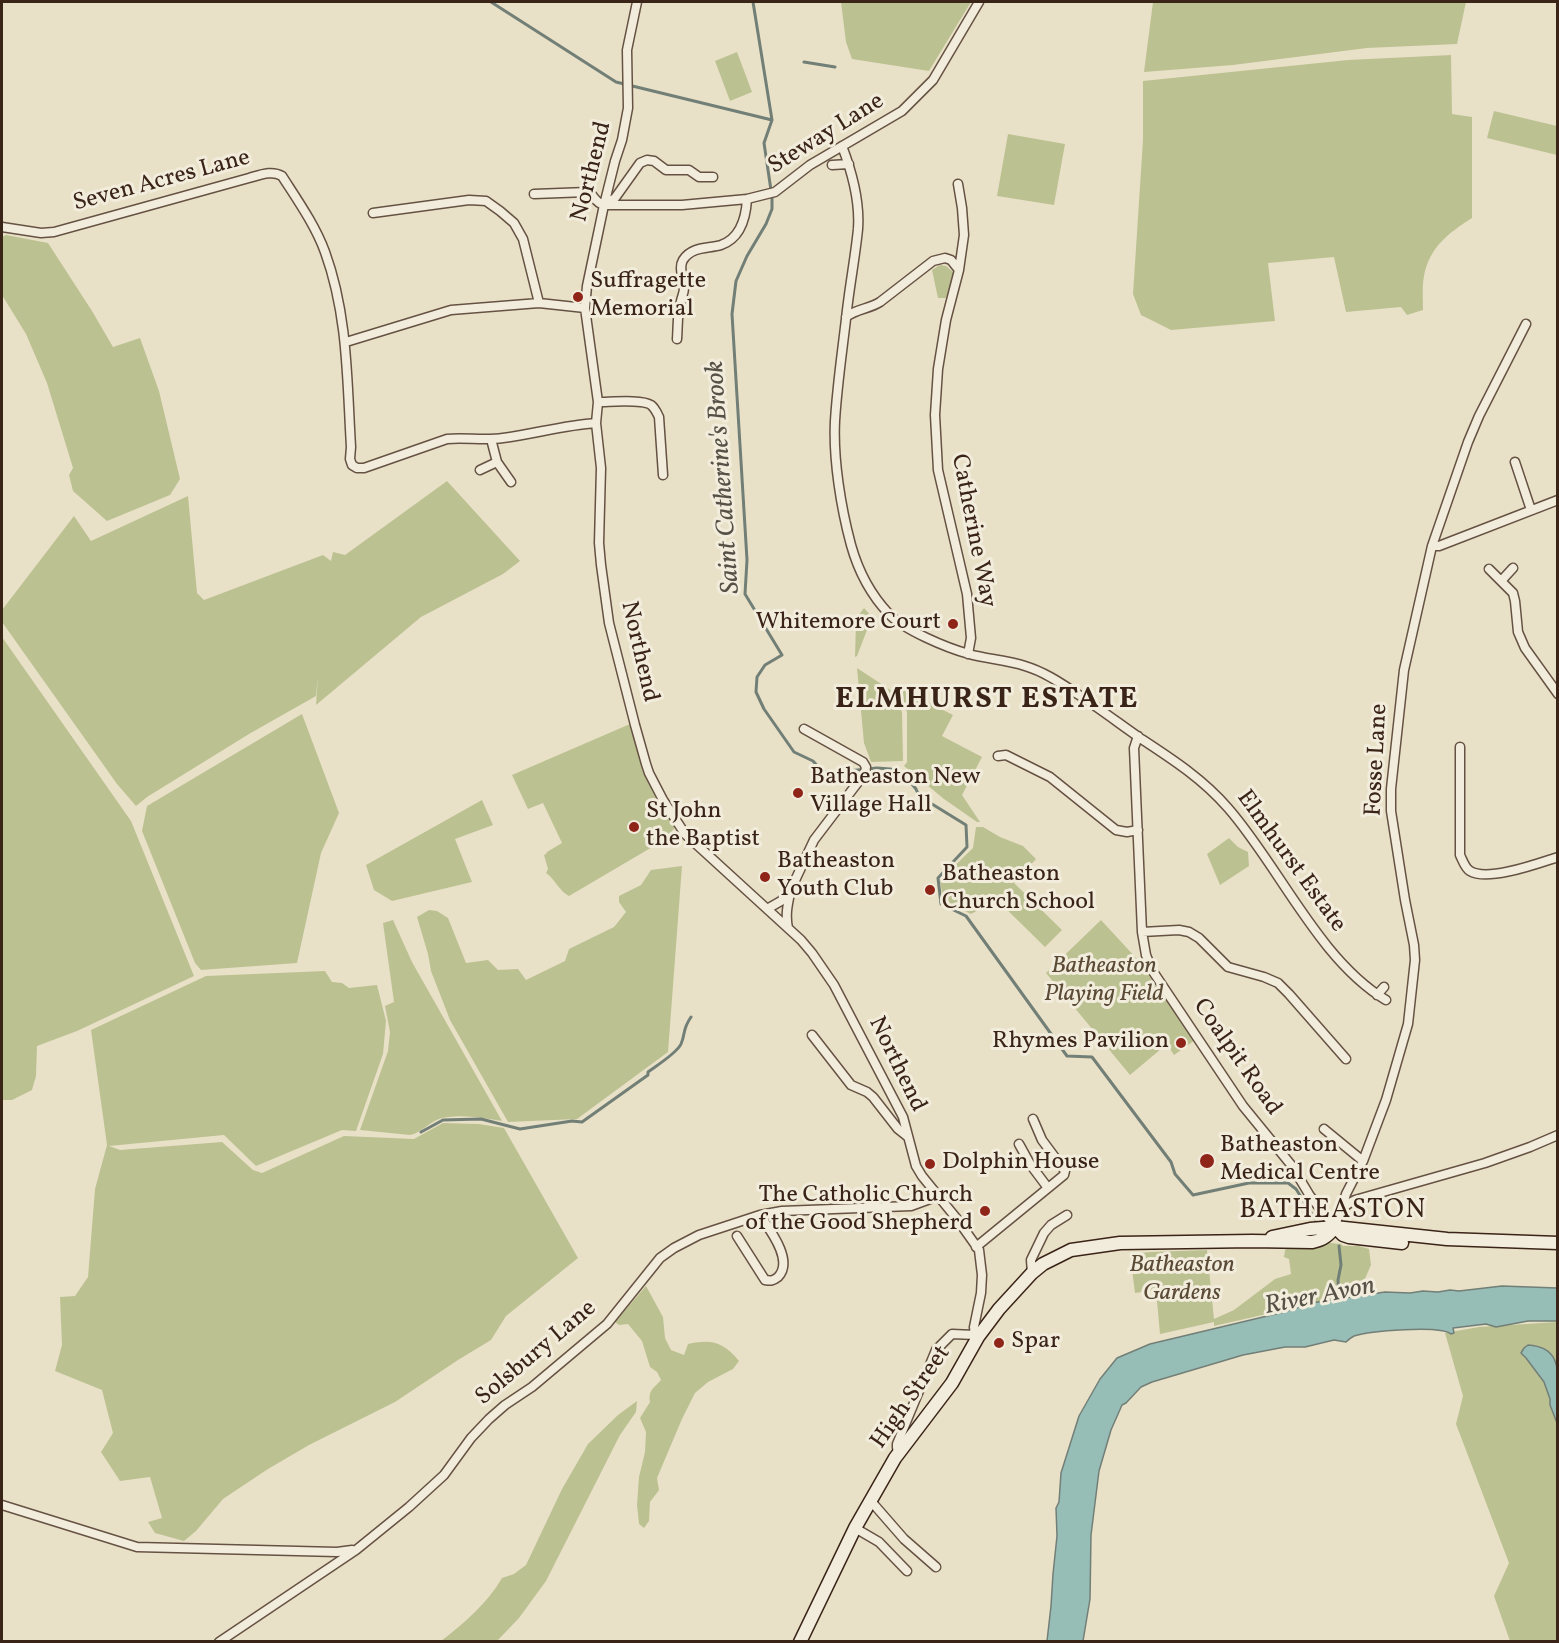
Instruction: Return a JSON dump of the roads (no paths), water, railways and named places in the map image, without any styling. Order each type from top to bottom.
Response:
[{"type":"street","name":"Northend","points":[[637,2],[627,50],[628,108],[622,140],[604,205],[587,286],[585,308],[598,402],[596,423],[601,468],[600,551],[609,623],[635,725],[649,773],[683,832],[801,939],[834,985],[903,1117],[916,1166],[977,1249]]},
{"type":"street","name":"Steway Lane","points":[[604,205],[682,205],[747,199],[775,192],[810,165],[902,111],[928,87],[979,2]]},
{"type":"street","points":[[842,146],[849,164],[855,194],[858,227],[835,423],[837,470],[848,531],[859,570],[867,585],[890,615],[931,640],[968,654]]},
{"type":"street","points":[[534,194],[587,192],[591,193],[597,203],[604,205],[615,198],[634,169],[647,160],[654,161],[666,170],[688,170],[699,177],[713,177]]},
{"type":"street","points":[[832,165],[849,164]]},
{"type":"street","name":"Seven Acres Lane","points":[[2,227],[41,233],[54,232],[249,178],[277,173],[304,210],[317,234],[339,298],[346,342],[352,465],[364,468],[447,439],[491,439],[596,423]]},
{"type":"street","name":"Catherine Way","points":[[958,184],[964,235],[938,369],[935,415],[938,470],[968,594],[971,638],[968,654]]},
{"type":"street","points":[[677,339],[680,302],[684,289],[681,266],[684,259],[691,252],[721,245],[735,235],[744,222],[747,199]]},
{"type":"street","points":[[373,213],[469,200],[486,201],[514,223],[523,239],[539,303]]},
{"type":"street","points":[[846,317],[853,312],[871,308],[933,261],[945,258],[951,260],[959,270]]},
{"type":"street","points":[[346,342],[451,310],[539,303],[585,308]]},
{"type":"street","name":"Fosse Lane","points":[[1335,1227],[1338,1213],[1345,1206],[1346,1194],[1363,1161],[1386,1100],[1408,1024],[1414,969],[1414,945],[1404,900],[1392,811],[1392,789],[1404,670],[1432,546],[1479,416],[1526,324]]},
{"type":"street","points":[[598,402],[650,404],[659,417],[663,475]]},
{"type":"street","points":[[491,439],[496,462],[511,482]]},
{"type":"street","points":[[480,470],[496,462]]},
{"type":"street","points":[[1515,462],[1531,510]]},
{"type":"street","points":[[1432,546],[1439,546],[1557,500]]},
{"type":"street","points":[[1502,580],[1513,568]]},
{"type":"street","points":[[1489,569],[1513,593],[1518,632],[1524,648],[1557,694]]},
{"type":"street","name":"Elmhurst Estate","points":[[968,654],[1025,666],[1046,675],[1078,694],[1189,770],[1218,796],[1241,823],[1328,948],[1357,978],[1386,1000]]},
{"type":"street","points":[[788,928],[787,906],[791,889],[814,840],[866,770],[863,762],[804,729]]},
{"type":"street","points":[[1138,736],[1134,748],[1142,932],[1179,930],[1188,932],[1199,939],[1227,967],[1278,983],[1346,1059]]},
{"type":"street","points":[[1460,747],[1460,855],[1464,865],[1471,872],[1489,874],[1529,867],[1557,857]]},
{"type":"street","points":[[998,756],[1006,755],[1050,777],[1116,830],[1127,832],[1138,830]]},
{"type":"street","points":[[767,909],[781,901],[791,889]]},
{"type":"street","name":"Coalpit Road","points":[[1142,932],[1146,955],[1152,970],[1243,1106],[1287,1160],[1310,1196],[1335,1227]]},
{"type":"street","points":[[1377,994],[1384,987]]},
{"type":"street","points":[[812,1035],[851,1085],[873,1097],[908,1138]]},
{"type":"street","points":[[900,1450],[897,1444],[936,1350],[952,1334],[977,1336],[974,1327],[979,1308],[982,1275],[977,1249],[1064,1175],[1065,1171],[1042,1140],[1033,1119]]},
{"type":"street","points":[[1324,1130],[1363,1161]]},
{"type":"street","points":[[1345,1206],[1355,1200],[1485,1163],[1557,1136]]},
{"type":"street","points":[[1019,1144],[1030,1164],[1048,1188]]},
{"type":"street","name":"Solsbury Lane","points":[[219,1641],[356,1550],[409,1507],[444,1475],[471,1438],[489,1419],[532,1387],[607,1324],[660,1258],[674,1248],[699,1235],[760,1215],[782,1211],[911,1206],[930,1199],[935,1193]]},
{"type":"street","points":[[737,1236],[765,1280],[776,1279],[782,1272],[784,1264],[782,1253],[760,1215]]},
{"type":"street","points":[[1032,1273],[1031,1260],[1044,1233],[1051,1225],[1067,1215]]},
{"type":"street","points":[[1335,1227],[1343,1235],[1349,1237],[1411,1244],[1513,1245],[1557,1242]]},
{"type":"street","name":"High Street","points":[[800,1641],[855,1528],[900,1450],[952,1383],[977,1336],[1032,1273],[1055,1257],[1071,1250],[1120,1243],[1252,1241],[1310,1229],[1335,1227]]},
{"type":"street","points":[[870,1500],[904,1539],[936,1568]]},
{"type":"street","points":[[2,1505],[136,1547],[337,1552],[356,1550]]},
{"type":"street","points":[[855,1528],[879,1542],[907,1571]]},
{"type":"water","points":[[1502,1286],[1557,1288],[1557,1321],[1528,1321],[1496,1327],[1486,1324],[1453,1328],[1454,1333],[1451,1334],[1444,1331],[1419,1329],[1362,1334],[1346,1342],[1334,1340],[1305,1347],[1285,1347],[1243,1355],[1141,1387],[1122,1405],[1111,1430],[1099,1471],[1091,1535],[1090,1599],[1083,1641],[1047,1641],[1057,1536],[1056,1508],[1059,1502],[1061,1473],[1079,1416],[1100,1379],[1117,1358],[1150,1344],[1284,1312],[1311,1303],[1385,1292],[1459,1291]]},
{"type":"water","points":[[1528,1345],[1545,1350],[1554,1359],[1558,1381],[1557,1423],[1544,1382],[1521,1353]]},
{"type":"waterway","points":[[491,2],[616,82],[772,120]]},
{"type":"waterway","name":"Saint Catherine's Brook","points":[[753,2],[772,120],[764,143],[772,209],[736,281],[732,314],[747,560],[745,594],[782,655],[765,665],[757,677],[756,692],[764,709],[794,752],[813,761],[820,769],[828,773],[877,768],[902,772],[919,796],[966,825],[967,847],[938,878],[941,904],[966,916],[1067,1056],[1092,1057],[1171,1162],[1175,1174],[1193,1195],[1249,1183],[1288,1183],[1296,1189],[1315,1219]]},
{"type":"waterway","points":[[804,62],[835,67]]},
{"type":"waterway","points":[[421,1132],[443,1120],[481,1119],[520,1129],[572,1121],[582,1122],[648,1075],[648,1072],[675,1051],[681,1044],[685,1028],[691,1017]]},
{"type":"waterway","name":"Saint Catherine's Brook","points":[[1339,1246],[1341,1265],[1338,1280],[1339,1301]]},
{"type":"place","name":"Suffragette Memorial","points":[[578,297]]},
{"type":"place","name":"Whitemore Court","points":[[953,624]]},
{"type":"place","name":"Batheaston New Village Hall","points":[[798,793]]},
{"type":"place","name":"St John the Baptist","points":[[634,827]]},
{"type":"place","name":"Batheaston Youth Club","points":[[765,877]]},
{"type":"place","name":"Batheaston Church School","points":[[930,890]]},
{"type":"place","name":"Rhymes Pavilion","points":[[1181,1043]]},
{"type":"place","name":"Batheaston Medical Centre","points":[[1207,1161]]},
{"type":"place","name":"Dolphin House","points":[[930,1164]]},
{"type":"place","name":"The Catholic Church of the Good Shepherd","points":[[985,1211]]},
{"type":"place","name":"Spar","points":[[999,1343]]},
{"type":"district","name":"ELMHURST ESTATE","points":[[987,701]]},
{"type":"district","name":"BATHEASTON","points":[[1333,1212]]},
{"type":"park label","name":"Batheaston Playing Field","points":[[1104,982]]},
{"type":"park label","name":"Batheaston Gardens","points":[[1182,1281]]},
{"type":"water label","name":"River Avon","points":[[1320,1298]]}]
